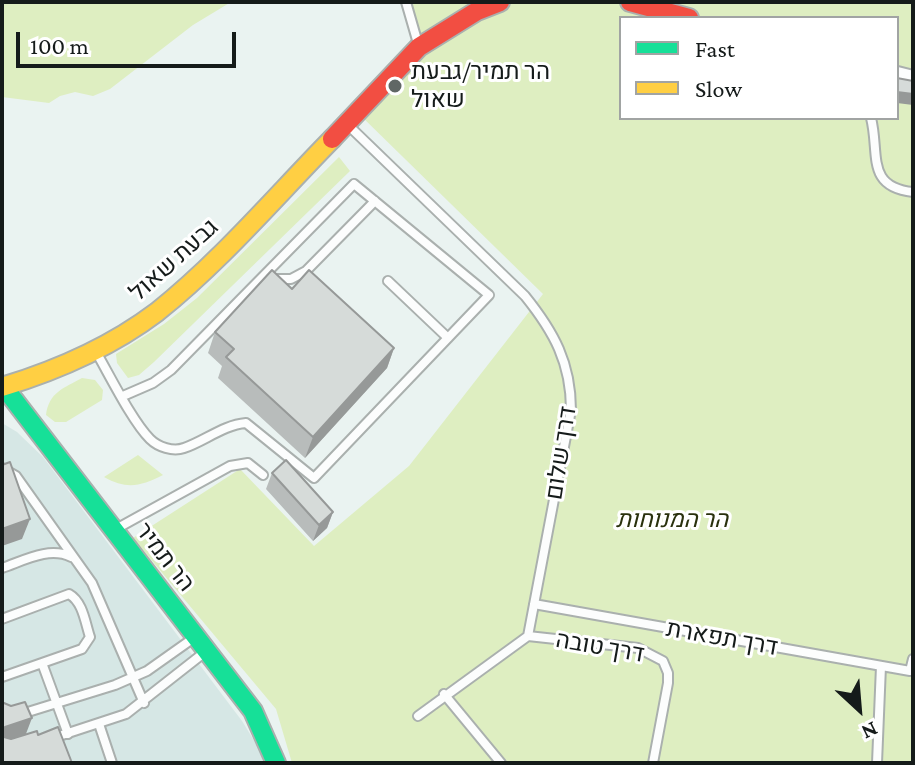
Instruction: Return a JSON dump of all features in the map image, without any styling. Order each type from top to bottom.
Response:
[{"type":"street","name":"גבעת שאול","points":[[3,387],[94,350],[155,313],[184,288],[347,125],[419,47],[477,11],[500,2]]},
{"type":"street","points":[[630,2],[682,16]]},
{"type":"street","name":"הר תמיר","points":[[3,387],[253,711],[276,763]]},
{"type":"lane","points":[[406,2],[419,47]]},
{"type":"lane","points":[[871,120],[881,177],[891,188],[913,192]]},
{"type":"lane","name":"דרך שלום","points":[[347,125],[525,296],[546,322],[567,366],[571,410],[528,636]]},
{"type":"lane","points":[[94,350],[123,396],[152,442],[171,450],[181,450],[234,424],[246,423],[314,478],[489,295],[354,184],[171,370],[153,383],[123,396]]},
{"type":"lane","points":[[261,279],[291,279],[306,271],[375,201]]},
{"type":"lane","points":[[388,281],[448,338]]},
{"type":"lane","points":[[114,530],[230,466],[248,463],[263,475]]},
{"type":"lane","points":[[2,468],[16,476],[103,603],[144,703]]},
{"type":"lane","points":[[2,568],[45,553],[58,552],[75,559]]},
{"type":"lane","points":[[2,619],[69,594],[75,597],[90,637],[82,649],[2,677]]},
{"type":"lane","name":"דרך תפארת","points":[[534,604],[910,671],[913,659]]},
{"type":"lane","points":[[418,716],[444,694],[528,636]]},
{"type":"lane","name":"דרך טובה","points":[[528,636],[638,648],[663,661],[668,683],[653,763]]},
{"type":"lane","points":[[2,720],[134,677],[202,644]]},
{"type":"lane","points":[[41,741],[126,714],[144,703],[202,644]]},
{"type":"lane","points":[[42,663],[68,734]]},
{"type":"lane","points":[[877,763],[881,666]]},
{"type":"lane","points":[[444,694],[501,763]]},
{"type":"lane","points":[[99,724],[112,763]]},
{"type":"shaded area","points":[[2,423],[17,432],[43,457],[242,721],[268,763],[2,763]]},
{"type":"green space","points":[[2,2],[231,2],[193,25],[110,89],[93,96],[75,92],[49,103],[2,97]]},
{"type":"green space","name":"הר המנוחות","points":[[411,2],[913,2],[913,763],[292,763],[276,709],[133,538],[240,469],[314,546],[409,466],[543,294],[358,113],[418,34]]},
{"type":"green space","points":[[339,157],[350,171],[154,362],[139,375],[128,378],[117,363],[116,354],[164,324],[197,298]]},
{"type":"green space","points":[[82,378],[95,380],[103,390],[102,400],[66,422],[55,422],[46,415],[54,396]]},
{"type":"green space","points":[[138,455],[163,475],[134,485],[120,484],[104,477]]},
{"type":"building","points":[[899,78],[913,81],[913,94],[899,92]]},
{"type":"building","points":[[272,270],[292,289],[309,270],[394,348],[313,437],[226,357],[234,349],[215,332]]},
{"type":"building","points":[[286,460],[333,512],[319,525],[272,473]]},
{"type":"building","points":[[10,462],[30,519],[2,529],[2,465]]},
{"type":"building","points":[[25,702],[32,718],[5,727],[4,737],[11,739],[37,731],[38,735],[58,727],[72,763],[2,763],[2,704],[11,706]]},
{"type":"traffic: fast","points":[[4,387],[253,711],[276,763]]},
{"type":"traffic: slow","points":[[2,387],[82,356],[121,336],[157,312],[225,250],[332,139]]},
{"type":"traffic: jam","points":[[332,139],[419,47],[477,11],[500,2]]},
{"type":"traffic: jam","points":[[630,2],[682,16]]},
{"type":"place","name":"הר תמיר/גבעת שאול","points":[[395,86]]}]
